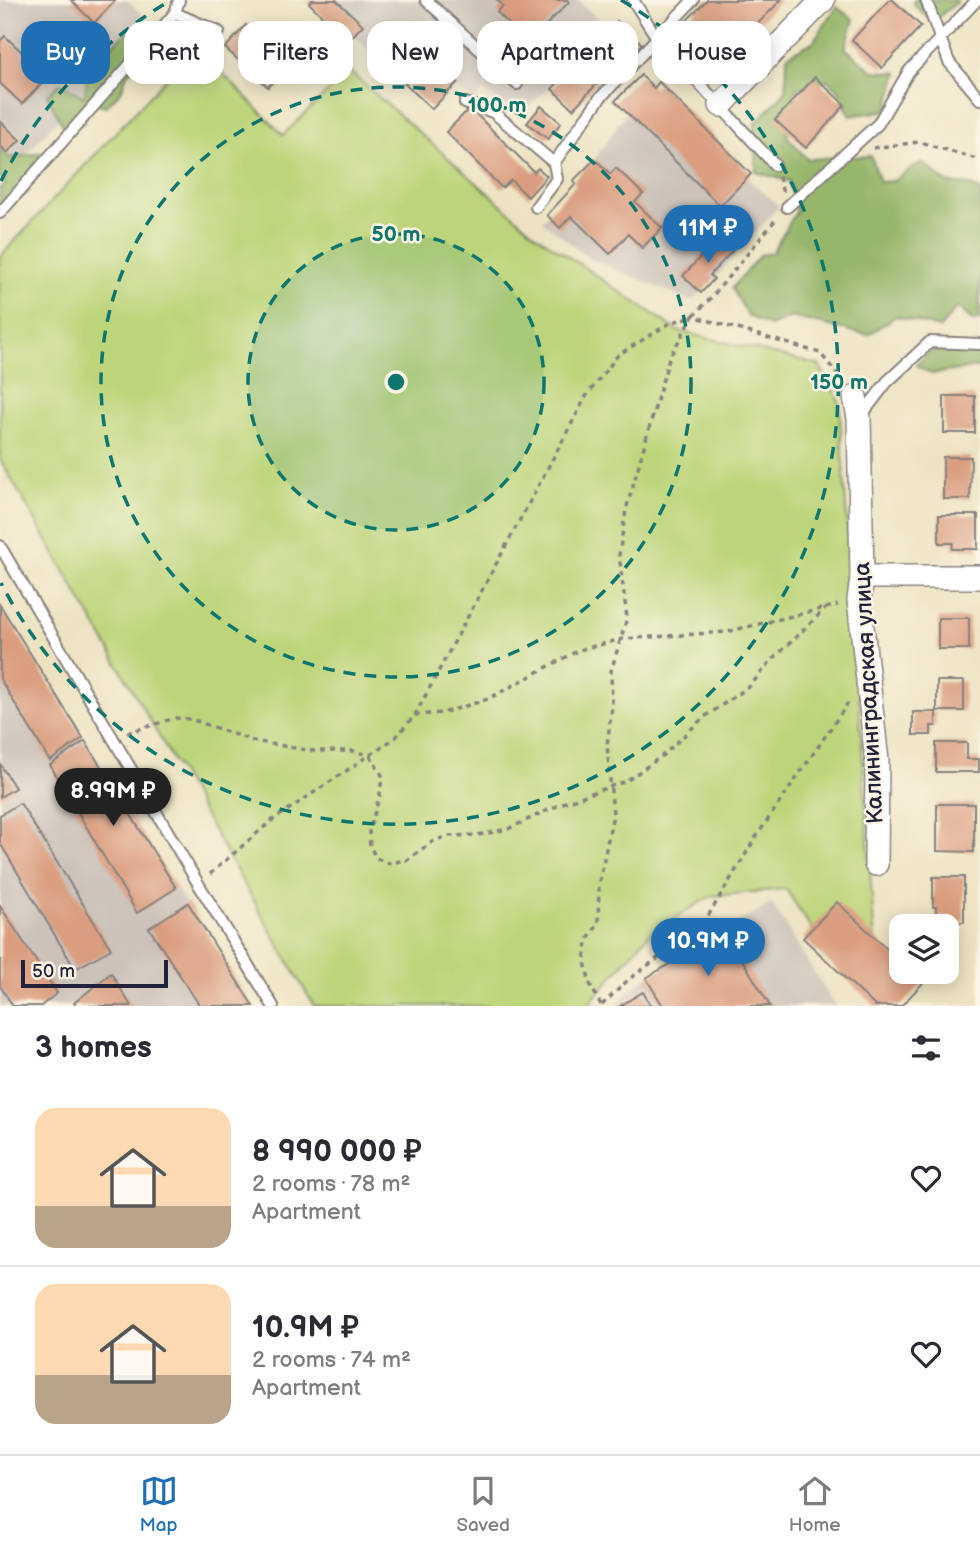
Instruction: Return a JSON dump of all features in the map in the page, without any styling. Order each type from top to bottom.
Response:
[{"type":"street","points":[[721,105],[824,0]]},
{"type":"street","name":"Калининградская улица","points":[[857,408],[860,589],[877,761],[876,864]]},
{"type":"street","points":[[860,589],[980,577]]},
{"type":"lane","points":[[0,213],[175,13],[180,0]]},
{"type":"lane","points":[[426,0],[477,47]]},
{"type":"lane","points":[[633,0],[652,30]]},
{"type":"lane","points":[[673,21],[693,0]]},
{"type":"lane","points":[[926,0],[949,62],[980,99]]},
{"type":"lane","points":[[787,207],[878,124],[909,71],[977,0]]},
{"type":"lane","points":[[175,13],[194,21]]},
{"type":"lane","points":[[554,163],[600,97],[652,43]]},
{"type":"lane","points":[[701,84],[775,165]]},
{"type":"lane","points":[[465,103],[493,112],[554,163],[557,179],[536,207]]},
{"type":"lane","points":[[857,408],[929,342],[980,344]]},
{"type":"lane","points":[[0,546],[272,1006]]},
{"type":"path","points":[[851,149],[919,142],[980,160]]},
{"type":"path","points":[[775,165],[787,207],[711,298],[692,316],[669,358],[626,510],[619,555],[627,618],[611,671],[612,707],[607,745],[613,814],[599,884],[598,924],[587,942],[585,962],[590,984],[601,1006],[628,980],[702,926],[756,837],[842,714],[867,671]]},
{"type":"path","points":[[199,885],[270,822],[395,738],[415,715],[587,395],[618,355],[670,323],[692,316],[820,353],[857,408]]},
{"type":"path","points":[[115,742],[131,730],[175,718],[191,719],[253,741],[313,751],[355,751],[370,756],[382,775],[380,794],[369,832],[370,846],[376,858],[388,863],[407,860],[432,842],[447,836],[478,835],[508,829],[563,803],[626,781],[662,756],[703,718],[750,686],[771,661],[826,608],[860,589]]},
{"type":"path","points":[[415,715],[443,713],[488,699],[579,650],[622,639],[726,632],[826,608]]},
{"type":"shaded area","points":[[0,0],[127,0],[148,20],[124,21],[124,46],[110,62],[110,21],[21,21],[21,84],[90,84],[0,183]]},
{"type":"shaded area","points":[[305,0],[578,0],[600,21],[477,21],[477,84],[552,84],[521,115],[484,91],[474,102],[455,86],[432,109],[405,84],[463,84],[463,21],[367,21],[367,48],[353,37],[353,21],[327,21]]},
{"type":"shaded area","points":[[641,75],[653,88],[661,84],[751,174],[748,179],[779,206],[692,301],[592,260],[542,221],[576,185],[573,181],[595,159],[626,113],[615,101],[632,84],[638,84]]},
{"type":"shaded area","points":[[0,605],[176,888],[253,1006],[0,1006]]},
{"type":"shaded area","points":[[772,903],[837,1006],[615,1006],[646,978]]},
{"type":"green space","points":[[914,0],[957,2],[932,22],[913,4]]},
{"type":"green space","points":[[837,7],[854,20],[845,48],[873,71],[898,73],[887,110],[850,116],[840,92],[827,80],[796,89],[787,136],[807,159],[871,156],[880,182],[893,181],[922,162],[947,183],[968,185],[980,190],[980,320],[973,321],[957,307],[940,328],[896,316],[868,335],[791,317],[770,326],[748,316],[732,288],[760,255],[772,253],[796,212],[789,181],[756,172],[755,124],[786,91],[787,56],[813,42]]},
{"type":"green space","points":[[124,35],[124,83],[121,92],[106,106],[90,102],[84,123],[62,124],[47,95],[60,84],[84,97],[86,84],[110,84],[110,47]]},
{"type":"green space","points":[[224,75],[283,135],[336,84],[353,84],[353,75],[535,234],[678,331],[819,365],[839,401],[875,946],[828,954],[786,889],[711,896],[649,934],[587,1006],[314,1006],[0,459],[0,257],[161,84],[224,84]]},
{"type":"green space","points":[[0,149],[9,158],[42,153],[28,193],[0,209],[0,188],[5,183],[0,177]]},
{"type":"green space","points":[[932,350],[980,353],[980,367],[931,374],[916,365]]},
{"type":"building","points":[[71,0],[116,0],[96,21],[92,21]]},
{"type":"building","points":[[312,0],[336,0],[363,25],[353,36],[353,21],[327,21],[309,3]]},
{"type":"building","points":[[497,0],[569,2],[550,21],[506,21],[497,12],[503,6]]},
{"type":"building","points":[[707,0],[781,0],[760,21],[686,21]]},
{"type":"building","points":[[889,0],[893,0],[921,26],[882,68],[852,40]]},
{"type":"building","points":[[238,34],[238,60],[225,48]]},
{"type":"building","points":[[5,36],[21,51],[21,84],[41,84],[22,104],[0,83],[0,41]]},
{"type":"building","points":[[641,75],[654,88],[661,84],[751,174],[720,206],[615,101],[632,84],[638,84]]},
{"type":"building","points":[[815,77],[845,105],[806,148],[775,120]]},
{"type":"building","points":[[406,84],[456,84],[432,109]]},
{"type":"building","points":[[557,84],[597,84],[573,109],[552,89]]},
{"type":"building","points":[[541,106],[561,123],[548,139],[527,123]]},
{"type":"building","points":[[470,108],[534,172],[538,168],[547,176],[528,197],[511,180],[502,188],[446,132]]},
{"type":"building","points":[[0,121],[20,140],[7,153],[0,145]]},
{"type":"building","points":[[595,159],[610,174],[616,168],[643,194],[635,202],[662,228],[642,248],[628,234],[610,254],[571,216],[560,228],[547,215],[576,184],[573,181]]},
{"type":"building","points":[[720,236],[734,249],[710,275],[714,279],[701,293],[683,276]]},
{"type":"building","points":[[944,396],[975,396],[975,433],[944,433]]},
{"type":"building","points":[[943,457],[971,457],[970,499],[943,499]]},
{"type":"building","points":[[939,515],[978,515],[978,549],[952,549],[953,543],[939,543]]},
{"type":"building","points":[[0,605],[83,738],[50,761],[0,679]]},
{"type":"building","points":[[938,618],[969,618],[969,649],[938,649]]},
{"type":"building","points":[[937,681],[964,681],[964,711],[937,711]]},
{"type":"building","points":[[913,712],[936,712],[936,726],[931,726],[931,735],[913,735]]},
{"type":"building","points":[[85,741],[176,888],[137,913],[50,765]]},
{"type":"building","points":[[936,743],[967,743],[967,759],[979,759],[979,772],[936,772]]},
{"type":"building","points":[[0,764],[15,788],[0,797]]},
{"type":"building","points":[[20,803],[111,949],[75,969],[0,843],[0,815]]},
{"type":"building","points":[[937,804],[974,804],[974,852],[937,851]]},
{"type":"building","points":[[933,877],[964,877],[964,922],[959,922],[959,914],[936,914],[936,907],[933,907]]},
{"type":"building","points":[[837,902],[889,951],[889,984],[922,984],[901,1006],[875,1006],[803,938]]},
{"type":"building","points":[[188,903],[253,1006],[200,1006],[149,928]]},
{"type":"building","points":[[0,906],[57,993],[41,1006],[13,1006],[0,986]]},
{"type":"building","points":[[725,931],[770,1006],[663,1006],[646,978]]},
{"type":"building","points":[[111,973],[131,1006],[76,1006],[74,1003]]},
{"type":"building","points":[[643,992],[651,1006],[620,1006]]}]
